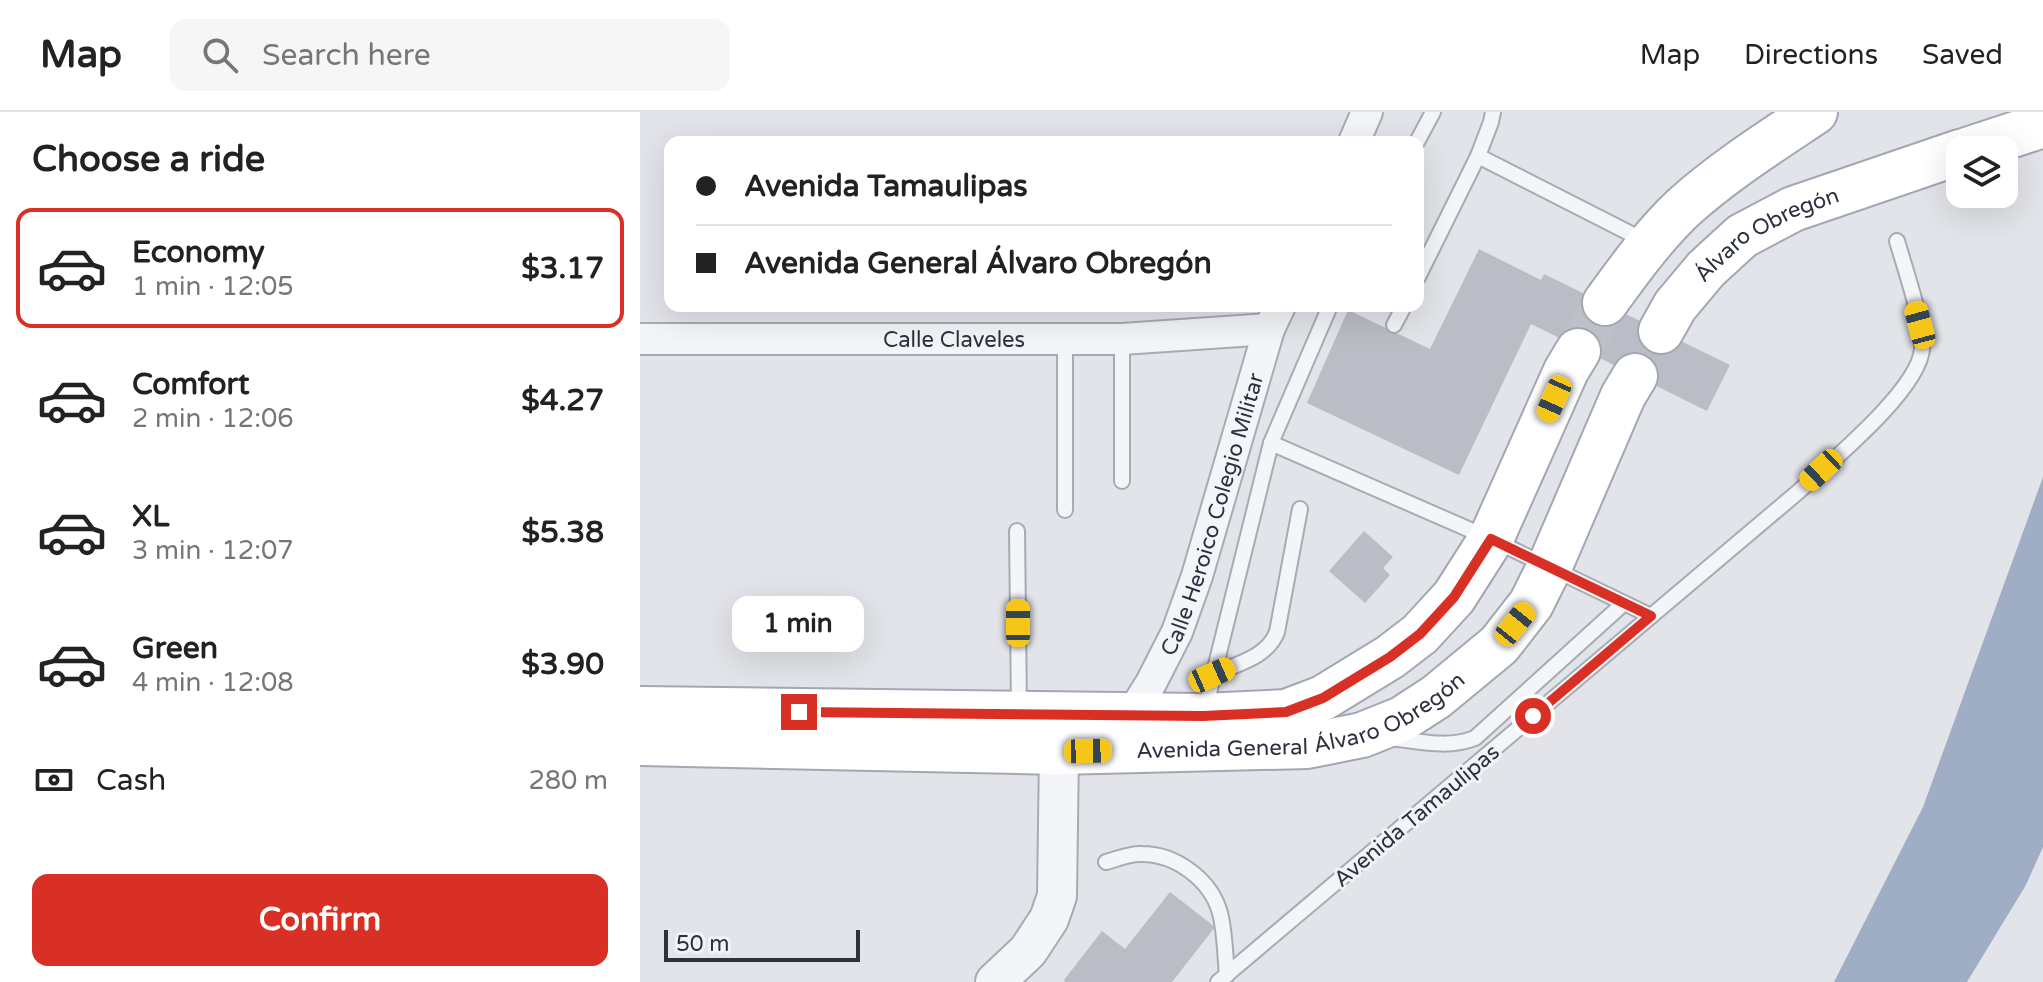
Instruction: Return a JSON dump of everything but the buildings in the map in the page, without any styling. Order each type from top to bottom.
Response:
[{"type":"main road","points":[[1605,303],[1632,265],[1682,208],[1739,162],[1810,113]]},
{"type":"main road","points":[[2010,136],[2043,125]]},
{"type":"main road","name":"Álvaro Obregón","points":[[1661,331],[1675,306],[1706,269],[1742,236],[1793,209],[1946,157]]},
{"type":"main road","name":"Avenida General Álvaro Obregón","points":[[640,743],[1019,715],[1131,715],[1208,696],[1286,712],[1323,698],[1390,657],[1420,634],[1454,597],[1491,539],[1566,371],[1578,351]]},
{"type":"main road","name":"Avenida General Álvaro Obregón","points":[[640,709],[1059,752],[1307,746],[1362,735],[1402,719],[1436,697],[1499,645],[1531,604],[1623,396],[1635,376]]},
{"type":"street","points":[[1357,136],[1367,112]]},
{"type":"street","name":"Calle Claveles","points":[[640,339],[1122,339],[1274,318]]},
{"type":"street","name":"Calle Heroico Colegio Militar","points":[[1131,715],[1177,632],[1197,576],[1274,318]]},
{"type":"street","points":[[995,982],[1028,951],[1049,919],[1057,896],[1059,752]]},
{"type":"lane","points":[[1420,136],[1433,112]]},
{"type":"lane","points":[[1424,265],[1478,156],[1493,112]]},
{"type":"lane","points":[[1478,156],[1651,244]]},
{"type":"lane","name":"Avenida Tamaulipas","points":[[1223,978],[1798,492],[1890,406],[1915,374],[1922,350],[1920,325],[1897,241]]},
{"type":"lane","points":[[1208,696],[1271,443],[1327,312]]},
{"type":"lane","points":[[1394,325],[1401,312]]},
{"type":"lane","points":[[1065,339],[1065,510]]},
{"type":"lane","points":[[1122,339],[1122,481]]},
{"type":"lane","points":[[1271,443],[1491,539],[1651,616]]},
{"type":"lane","points":[[1208,696],[1273,643],[1300,509]]},
{"type":"lane","points":[[1017,531],[1019,715]]},
{"type":"lane","points":[[1362,735],[1445,744],[1475,738],[1623,604]]},
{"type":"lane","points":[[1106,862],[1140,853],[1167,858],[1191,870],[1213,893],[1220,914],[1223,978]]},
{"type":"water","points":[[2043,477],[2043,847],[2026,885],[1967,982],[1834,982],[1923,807]]},
{"type":"tunnel","points":[[1578,351],[1605,303]]},
{"type":"route","points":[[799,712],[1203,716],[1286,712],[1323,698],[1390,657],[1420,634],[1454,597],[1491,539],[1651,616],[1533,716]]}]
